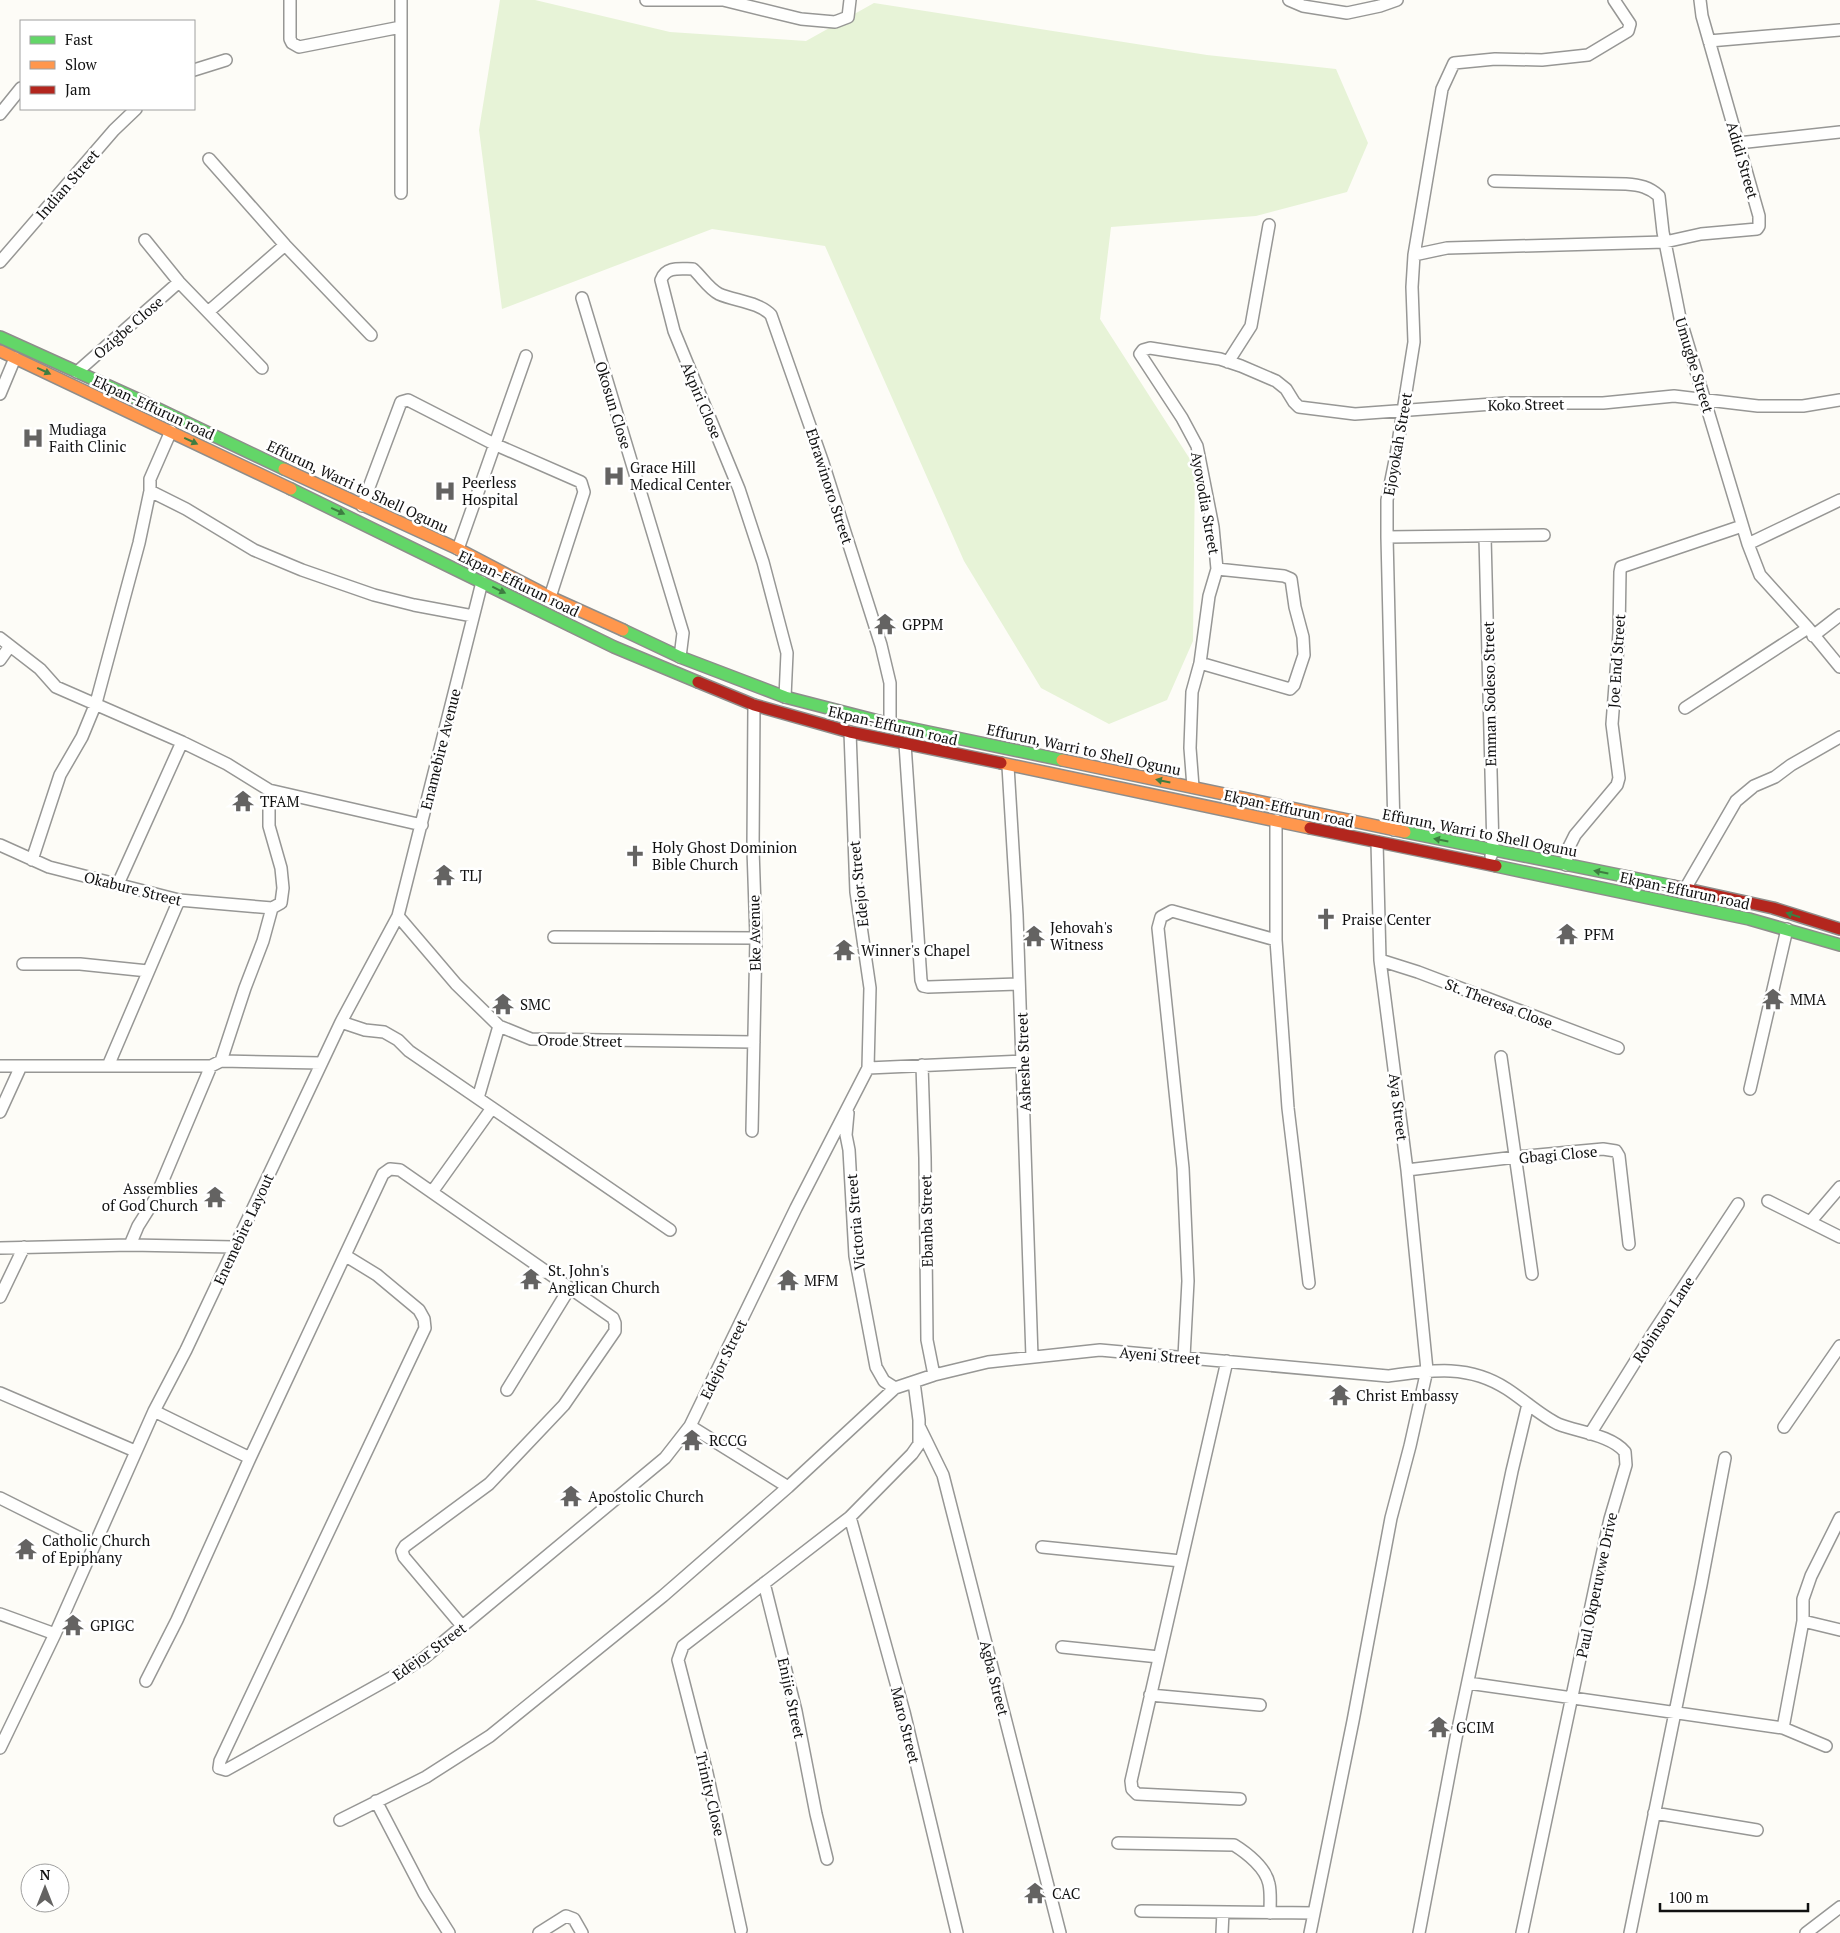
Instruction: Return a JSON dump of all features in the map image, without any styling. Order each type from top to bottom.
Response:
[{"type":"main road","name":"Effurun, Warri to Shell Ogunu","points":[[0,337],[458,549],[550,597],[680,657],[785,696],[890,724],[1773,908],[1840,929]]},
{"type":"main road","name":"Ekpan-Effurun road","points":[[0,351],[366,524],[614,647],[754,705],[850,732],[1008,766],[1749,919],[1840,945]]},
{"type":"street","points":[[290,0],[290,39],[292,43],[299,47],[400,27]]},
{"type":"street","points":[[400,0],[400,192]]},
{"type":"street","points":[[646,0],[723,0],[801,19],[836,22],[848,17],[850,0]]},
{"type":"street","points":[[1289,0],[1303,6],[1347,14],[1397,0]]},
{"type":"street","name":"Ejoyokah Street","points":[[1394,830],[1386,537],[1387,500],[1414,342],[1412,287],[1414,255],[1442,90],[1454,63],[1495,59],[1542,60],[1588,55],[1628,31],[1630,24],[1614,0]]},
{"type":"street","name":"Adidi Street","points":[[1665,242],[1701,234],[1747,231],[1757,229],[1759,226],[1759,216],[1702,16],[1700,0]]},
{"type":"street","points":[[1709,41],[1840,30]]},
{"type":"street","points":[[195,70],[226,60]]},
{"type":"street","points":[[0,114],[20,89]]},
{"type":"street","name":"Indian Street","points":[[0,262],[114,130],[135,110]]},
{"type":"street","points":[[1738,143],[1840,132]]},
{"type":"street","points":[[209,159],[285,245],[371,334]]},
{"type":"street","name":"Umugbe Street","points":[[1494,181],[1626,184],[1652,190],[1660,196],[1665,242],[1680,318],[1748,544],[1760,575],[1840,667]]},
{"type":"street","points":[[1228,362],[1251,326],[1269,225]]},
{"type":"street","points":[[145,240],[179,282],[262,368]]},
{"type":"street","points":[[1414,255],[1447,248],[1665,242]]},
{"type":"street","points":[[208,312],[285,245]]},
{"type":"street","name":"Akpiri Close","points":[[710,289],[693,269],[669,270],[663,274],[661,280],[674,332],[739,489],[763,562],[787,653],[785,696]]},
{"type":"street","name":"Ozigbe Close","points":[[77,372],[179,282]]},
{"type":"street","name":"Ebrawinoro Street","points":[[710,289],[749,303],[771,315],[822,460],[881,645],[890,683],[890,724]]},
{"type":"street","name":"Okosun Close","points":[[582,298],[683,633],[680,657]]},
{"type":"street","name":"Ayovodia Street","points":[[1193,787],[1190,748],[1192,692],[1200,663],[1209,596],[1217,568],[1213,527],[1197,446],[1172,402],[1140,354],[1143,350],[1150,348],[1220,359],[1228,362]]},
{"type":"street","points":[[458,549],[526,356]]},
{"type":"street","points":[[0,394],[15,358]]},
{"type":"street","name":"Koko Street","points":[[1228,362],[1276,381],[1286,389],[1299,407],[1355,414],[1506,403],[1602,403],[1674,396],[1758,406],[1803,406],[1840,400]]},
{"type":"street","points":[[362,506],[401,402],[408,400],[494,444],[581,482],[584,492],[550,597]]},
{"type":"street","points":[[32,860],[60,775],[82,737],[96,703],[139,543],[150,491],[150,479],[172,431]]},
{"type":"street","points":[[150,491],[186,509],[254,550],[302,570],[374,595],[473,616]]},
{"type":"street","points":[[1748,544],[1840,500]]},
{"type":"street","name":"Joe End Street","points":[[1566,865],[1568,849],[1575,835],[1617,785],[1619,778],[1612,724],[1619,633],[1621,567],[1742,526]]},
{"type":"street","points":[[1386,537],[1544,536]]},
{"type":"street","name":"Emman Sodeso Street","points":[[1485,537],[1493,850]]},
{"type":"street","points":[[1200,663],[1290,688],[1294,685],[1304,655],[1303,637],[1294,607],[1292,579],[1284,576],[1217,568]]},
{"type":"street","name":"Enamebire Avenue","points":[[398,916],[482,582]]},
{"type":"street","points":[[1685,708],[1840,615]]},
{"type":"street","points":[[0,638],[40,669],[56,687],[182,742],[227,764],[269,790],[422,825]]},
{"type":"street","points":[[0,660],[10,646]]},
{"type":"street","name":"Eke Avenue","points":[[752,1131],[756,938],[753,849],[754,705]]},
{"type":"street","name":"Edejor Street","points":[[346,1256],[377,1274],[419,1310],[424,1319],[425,1328],[220,1761],[219,1768],[226,1770],[403,1671],[463,1627],[665,1458],[690,1426],[868,1068],[870,988],[856,892],[850,732]]},
{"type":"street","points":[[1685,889],[1736,801],[1754,786],[1775,777],[1791,765],[1840,737]]},
{"type":"street","points":[[118,884],[182,742]]},
{"type":"street","points":[[906,744],[912,856],[923,986],[1019,984]]},
{"type":"street","name":"Asheshe Street","points":[[1008,766],[1019,984],[1032,1357]]},
{"type":"street","points":[[130,1245],[138,1226],[155,1199],[159,1185],[216,1064],[264,941],[272,908],[281,903],[283,888],[281,868],[269,826],[269,790]]},
{"type":"street","points":[[1276,820],[1276,940],[1288,1108],[1309,1283]]},
{"type":"street","name":"Aya Street","points":[[1310,1933],[1353,1721],[1391,1518],[1427,1370],[1407,1170],[1380,960],[1377,842]]},
{"type":"street","name":"Okabure Street","points":[[0,845],[49,867],[179,900],[272,908]]},
{"type":"street","points":[[1488,864],[1493,850]]},
{"type":"street","points":[[108,1066],[179,900]]},
{"type":"street","points":[[1184,1357],[1188,1281],[1183,1168],[1158,928],[1161,917],[1172,912],[1276,940]]},
{"type":"street","name":"Enemebire Layout","points":[[0,1748],[5,1726],[55,1634],[154,1410],[186,1350],[341,1022],[398,916]]},
{"type":"street","name":"Orode Street","points":[[398,916],[456,984],[499,1026],[531,1039],[754,1042]]},
{"type":"street","points":[[1750,1089],[1787,929]]},
{"type":"street","points":[[554,936],[756,938]]},
{"type":"street","name":"St. Theresa Close","points":[[1380,960],[1418,972],[1618,1048]]},
{"type":"street","points":[[23,964],[80,964],[148,971]]},
{"type":"street","points":[[341,1022],[365,1030],[384,1032],[398,1040],[409,1052],[670,1230]]},
{"type":"street","points":[[478,1098],[499,1026]]},
{"type":"street","points":[[1501,1057],[1532,1274]]},
{"type":"street","points":[[868,1068],[1022,1061]]},
{"type":"street","points":[[0,1066],[321,1063]]},
{"type":"street","points":[[0,1112],[21,1066]]},
{"type":"street","name":"Ebanba Street","points":[[922,1066],[927,1340],[934,1375]]},
{"type":"street","name":"Victoria Street","points":[[848,1107],[846,1135],[849,1150],[855,1256],[876,1367],[884,1380],[896,1388]]},
{"type":"street","points":[[432,1192],[492,1108]]},
{"type":"street","name":"Gbagi Close","points":[[1407,1170],[1603,1149],[1616,1151],[1619,1156],[1629,1244]]},
{"type":"street","points":[[146,1681],[177,1620],[250,1458],[383,1174],[390,1169],[400,1170],[613,1318],[615,1323],[615,1331],[564,1406],[489,1484],[405,1546],[402,1551],[404,1557],[463,1627]]},
{"type":"street","points":[[1810,1222],[1840,1187]]},
{"type":"street","points":[[1768,1202],[1840,1237]]},
{"type":"street","name":"Robinson Lane","points":[[1590,1434],[1655,1330],[1738,1204]]},
{"type":"street","points":[[0,1248],[130,1245],[234,1247]]},
{"type":"street","points":[[0,1297],[24,1247]]},
{"type":"street","points":[[507,1390],[569,1289]]},
{"type":"street","points":[[1784,1427],[1840,1346]]},
{"type":"street","name":"Ayeni Street","points":[[896,1388],[934,1375],[988,1362],[1100,1350],[1388,1376],[1427,1370]]},
{"type":"street","points":[[1227,1361],[1131,1781],[1132,1789],[1137,1794],[1240,1799]]},
{"type":"street","name":"Paul Okperuvwe Drive","points":[[1427,1370],[1458,1370],[1480,1375],[1505,1387],[1557,1423],[1615,1443],[1625,1452],[1626,1465],[1610,1519],[1522,1933]]},
{"type":"street","points":[[764,1583],[850,1518],[912,1454],[919,1444],[914,1382]]},
{"type":"street","points":[[340,1820],[426,1776],[490,1736],[663,1596],[896,1388]]},
{"type":"street","points":[[0,1393],[135,1451]]},
{"type":"street","points":[[1419,1933],[1468,1683],[1512,1471],[1528,1404]]},
{"type":"street","points":[[154,1410],[250,1458]]},
{"type":"street","points":[[690,1426],[788,1486]]},
{"type":"street","name":"Agba Street","points":[[919,1427],[944,1474],[1060,1933]]},
{"type":"street","points":[[1630,1933],[1725,1458]]},
{"type":"street","points":[[0,1498],[94,1545]]},
{"type":"street","name":"Maro Street","points":[[850,1518],[904,1712],[957,1933]]},
{"type":"street","points":[[1782,1728],[1803,1621],[1803,1599],[1811,1576],[1840,1518]]},
{"type":"street","points":[[1042,1548],[1181,1561]]},
{"type":"street","name":"Trinity Close","points":[[741,1930],[707,1774],[678,1660],[683,1646],[764,1583]]},
{"type":"street","name":"Enijie Street","points":[[764,1583],[796,1711],[816,1814],[827,1859]]},
{"type":"street","points":[[0,1614],[55,1634]]},
{"type":"street","points":[[1803,1621],[1840,1630]]},
{"type":"street","points":[[1062,1647],[1159,1657]]},
{"type":"street","points":[[1468,1683],[1782,1728],[1826,1746]]},
{"type":"street","points":[[1150,1695],[1260,1705]]},
{"type":"street","points":[[376,1801],[424,1893],[449,1933]]},
{"type":"street","points":[[1654,1813],[1757,1830]]},
{"type":"street","points":[[1118,1843],[1234,1845],[1263,1870],[1269,1883],[1270,1912]]},
{"type":"street","points":[[1806,1933],[1840,1908]]},
{"type":"street","points":[[1141,1911],[1314,1913]]},
{"type":"street","points":[[1222,1933],[1223,1912]]},
{"type":"street","points":[[539,1933],[566,1916],[574,1918],[582,1933]]},
{"type":"green space","points":[[500,0],[535,0],[670,32],[806,41],[874,3],[1207,55],[1336,69],[1368,143],[1347,192],[1256,216],[1111,227],[1100,319],[1195,467],[1193,641],[1167,700],[1109,724],[1041,688],[964,561],[825,246],[712,229],[502,309],[479,130]]},
{"type":"traffic: fast","points":[[0,337],[135,398],[284,469]]},
{"type":"traffic: fast","points":[[291,489],[614,647],[698,682]]},
{"type":"traffic: fast","points":[[623,630],[680,657],[785,697],[890,724],[1062,760]]},
{"type":"traffic: fast","points":[[1405,832],[1673,886]]},
{"type":"traffic: fast","points":[[1496,866],[1749,919],[1840,945]]},
{"type":"traffic: slow","points":[[0,351],[291,489]]},
{"type":"traffic: slow","points":[[284,469],[458,549],[550,597],[623,630]]},
{"type":"traffic: slow","points":[[1062,760],[1405,832]]},
{"type":"traffic: slow","points":[[1001,763],[1310,828]]},
{"type":"traffic: jam","points":[[698,682],[754,705],[850,732],[1001,763]]},
{"type":"traffic: jam","points":[[1310,828],[1496,866]]},
{"type":"traffic: jam","points":[[1673,886],[1773,908],[1840,929]]},
{"type":"place","name":"Mudiaga Faith Clinic","points":[[33,438]]},
{"type":"place","name":"Grace Hill Medical Center","points":[[614,476]]},
{"type":"place","name":"Peerless Hospital","points":[[445,491]]},
{"type":"place","name":"GPPM","points":[[885,624]]},
{"type":"place","name":"TFAM","points":[[243,801]]},
{"type":"place","name":"Holy Ghost Dominion Bible Church","points":[[635,856]]},
{"type":"place","name":"TLJ","points":[[444,875]]},
{"type":"place","name":"Praise Center","points":[[1326,919]]},
{"type":"place","name":"PFM","points":[[1567,934]]},
{"type":"place","name":"Jehovah's Witness","points":[[1034,936]]},
{"type":"place","name":"Winner's Chapel","points":[[844,950]]},
{"type":"place","name":"MMA","points":[[1773,999]]},
{"type":"place","name":"SMC","points":[[503,1004]]},
{"type":"place","name":"Assemblies of God Church","points":[[215,1197]]},
{"type":"place","name":"St. John's Anglican Church","points":[[531,1279]]},
{"type":"place","name":"MFM","points":[[788,1280]]},
{"type":"place","name":"Christ Embassy","points":[[1340,1395]]},
{"type":"place","name":"RCCG","points":[[692,1440]]},
{"type":"place","name":"Apostolic Church","points":[[571,1496]]},
{"type":"place","name":"Catholic Church of Epiphany","points":[[26,1549]]},
{"type":"place","name":"GPIGC","points":[[73,1625]]},
{"type":"place","name":"GCIM","points":[[1439,1727]]},
{"type":"place","name":"CAC","points":[[1035,1893]]}]
